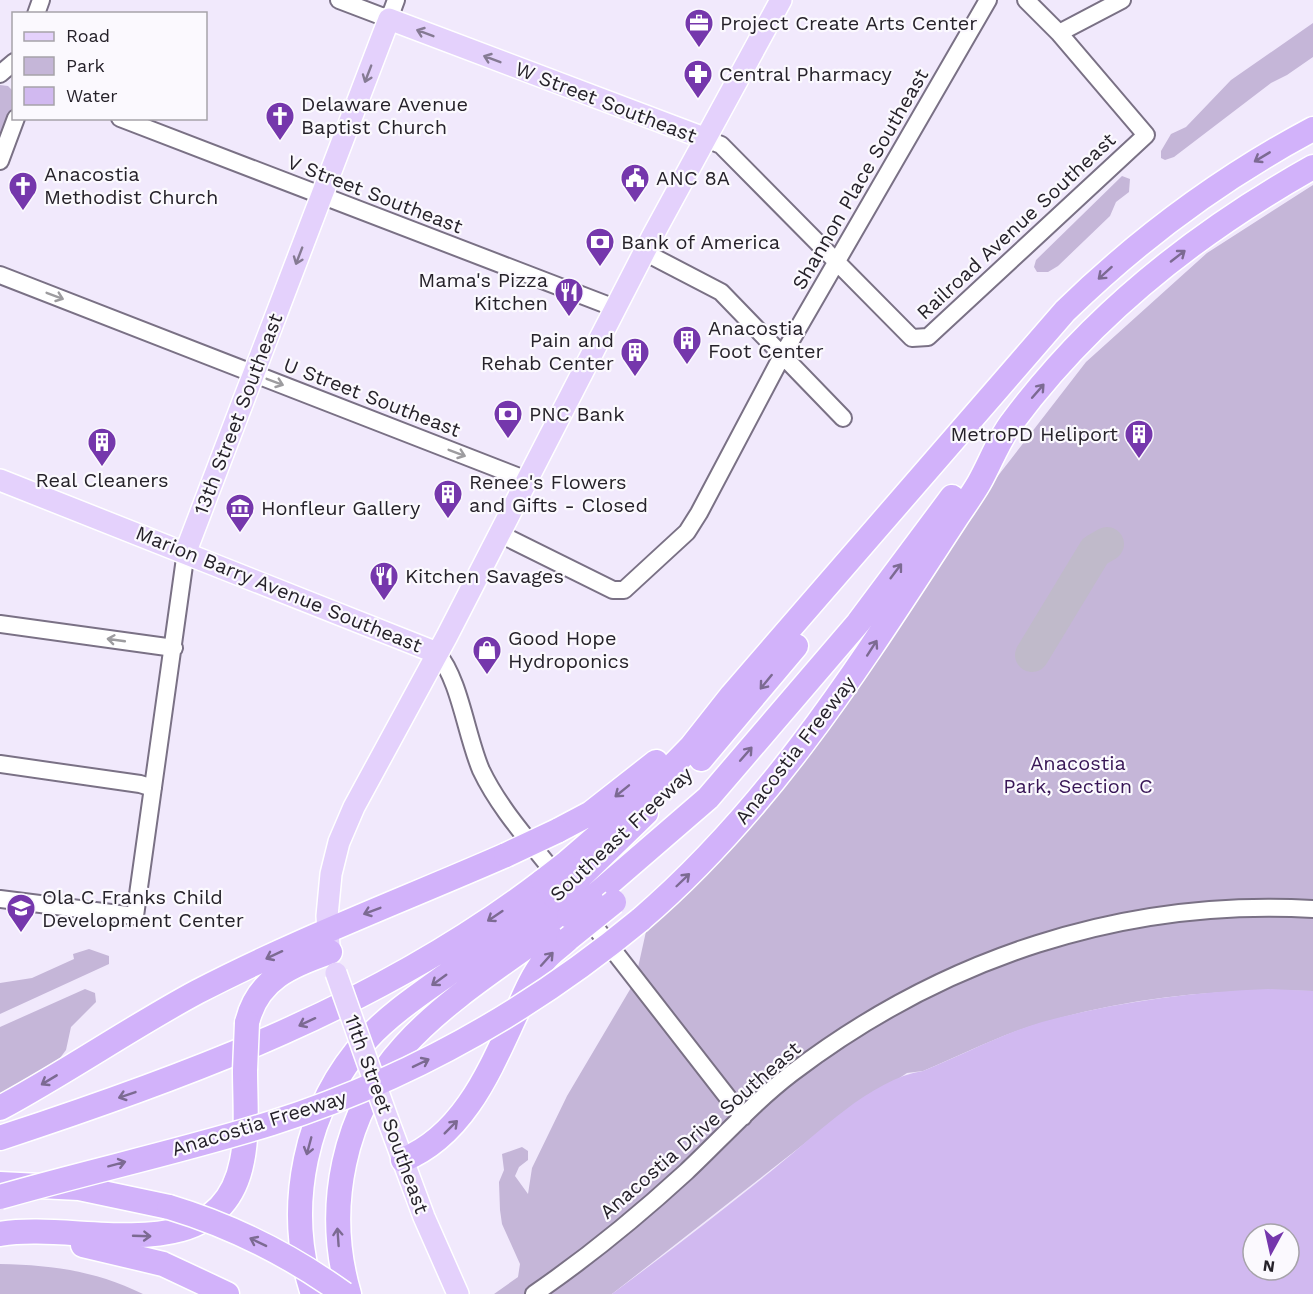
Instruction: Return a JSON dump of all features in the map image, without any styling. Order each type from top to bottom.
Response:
[{"type":"highway","points":[[0,1138],[178,1077],[308,1022],[433,956],[559,908],[587,886],[638,801],[691,747],[732,695],[1048,328],[1135,248],[1212,190],[1313,129]]},
{"type":"highway","name":"Anacostia Freeway","points":[[0,1197],[272,1123],[382,1081],[446,1051],[528,1003],[585,963],[640,920],[726,838],[787,766],[859,668],[979,483],[1001,437],[1069,356],[1143,284],[1218,225],[1313,167]]},
{"type":"highway","name":"Southeast Freeway","points":[[587,886],[745,709],[946,461],[984,405]]},
{"type":"highway","name":"Southeast Freeway","points":[[587,886],[708,798],[858,623],[1001,437]]},
{"type":"highway","points":[[0,1234],[38,1230],[157,1236],[182,1231],[202,1221],[225,1200],[240,1171],[245,1144],[247,1023],[256,999],[272,979],[290,967],[331,952],[506,855],[557,831],[615,796],[732,695]]},
{"type":"highway","points":[[403,1160],[426,1147],[461,1116],[478,1090],[527,989],[544,960],[559,908],[587,886]]},
{"type":"highway","name":"Southeast Freeway","points":[[313,1294],[303,1256],[300,1232],[302,1184],[315,1127],[334,1084],[355,1052],[395,1012],[559,908]]},
{"type":"highway","name":"Southeast Freeway","points":[[349,1294],[338,1238],[339,1191],[348,1146],[370,1091],[397,1053],[430,1021],[559,908]]},
{"type":"highway","points":[[0,1108],[198,992],[331,952]]},
{"type":"highway","points":[[0,1184],[79,1188],[169,1207],[256,1240],[306,1268],[344,1294]]},
{"type":"highway","points":[[0,1241],[61,1242],[118,1252],[184,1272],[227,1294]]},
{"type":"main road","name":"11th Street Southeast","points":[[458,1294],[388,1120],[331,952],[328,894],[336,851],[357,800],[500,534],[644,252],[781,0]]},
{"type":"main road","name":"W Street Southeast","points":[[393,10],[705,138]]},
{"type":"main road","name":"13th Street Southeast","points":[[186,551],[393,10]]},
{"type":"main road","name":"Marion Barry Avenue Southeast","points":[[0,480],[186,551],[437,653]]},
{"type":"street","name":"W Street Southeast","points":[[339,0],[393,10]]},
{"type":"street","name":"Shannon Place Southeast","points":[[500,534],[613,590],[624,590],[694,523],[782,356],[988,0]]},
{"type":"street","points":[[1026,0],[1059,33],[1122,0]]},
{"type":"street","name":"Railroad Avenue Southeast","points":[[836,261],[912,338],[928,337],[1146,135],[1059,33]]},
{"type":"street","points":[[0,161],[15,120]]},
{"type":"street","name":"V Street Southeast","points":[[125,120],[615,308]]},
{"type":"street","name":"W Street Southeast","points":[[705,138],[721,145],[836,261]]},
{"type":"street","points":[[644,252],[722,292],[843,418]]},
{"type":"street","name":"U Street Southeast","points":[[0,275],[527,480]]},
{"type":"street","name":"13th Street Southeast","points":[[0,899],[135,916],[186,551]]},
{"type":"street","points":[[0,624],[174,648]]},
{"type":"street","name":"Marion Barry Avenue Southeast","points":[[437,653],[452,679],[474,752],[492,791],[606,943],[743,1117]]},
{"type":"street","points":[[0,764],[140,784],[153,788]]},
{"type":"street","name":"Anacostia Drive Southeast","points":[[534,1294],[582,1261],[629,1223],[792,1073],[867,1020],[936,983],[1003,954],[1078,931],[1158,915],[1225,908],[1313,909]]},
{"type":"green space","points":[[1313,23],[1313,57],[1271,83],[1174,157],[1165,160],[1161,158],[1161,151],[1171,134],[1186,127],[1231,80]]},
{"type":"green space","points":[[0,85],[8,86],[12,90],[12,110],[0,142]]},
{"type":"green space","points":[[1122,176],[1130,179],[1129,192],[1116,202],[1110,216],[1058,266],[1048,272],[1037,272],[1034,267],[1036,260]]},
{"type":"green space","name":"Anacostia Park, Section C","points":[[1313,185],[1313,991],[1244,991],[1176,996],[1075,1014],[1012,1033],[923,1071],[907,1073],[827,1126],[612,1294],[494,1294],[518,1277],[520,1264],[502,1224],[499,1182],[504,1170],[502,1154],[522,1147],[528,1151],[528,1160],[519,1167],[515,1176],[528,1194],[532,1168],[567,1096],[635,981],[647,927],[790,779],[832,722],[980,499],[1086,362],[1207,253]]},
{"type":"green space","points":[[89,949],[109,956],[109,964],[0,1014],[0,983],[32,978],[74,959],[73,954]]},
{"type":"green space","points":[[85,989],[95,993],[96,1002],[71,1027],[66,1050],[60,1058],[0,1096],[0,1027]]},
{"type":"green space","points":[[0,1264],[73,1271],[108,1280],[143,1294],[0,1294]]},
{"type":"water","points":[[1268,989],[1313,991],[1313,1294],[612,1294],[735,1200],[845,1110],[884,1085],[1042,1022],[1098,1009],[1183,995]]},
{"type":"taxiway","points":[[1032,655],[1095,551],[1107,544]]},
{"type":"place","name":"Project Create Arts Center","points":[[699,48]]},
{"type":"place","name":"Central Pharmacy","points":[[698,100]]},
{"type":"place","name":"Delaware Avenue Baptist Church","points":[[280,142]]},
{"type":"place","name":"ANC 8A","points":[[635,204]]},
{"type":"place","name":"Anacostia Methodist Church","points":[[23,212]]},
{"type":"place","name":"Bank of America","points":[[600,268]]},
{"type":"place","name":"Mama's Pizza Kitchen","points":[[569,318]]},
{"type":"place","name":"Anacostia Foot Center","points":[[687,366]]},
{"type":"place","name":"Pain and Rehab Center","points":[[635,378]]},
{"type":"place","name":"PNC Bank","points":[[508,440]]},
{"type":"place","name":"MetroPD Heliport","points":[[1139,460]]},
{"type":"place","name":"Real Cleaners","points":[[102,468]]},
{"type":"place","name":"Renee's Flowers and Gifts - Closed","points":[[448,520]]},
{"type":"place","name":"Honfleur Gallery","points":[[240,534]]},
{"type":"place","name":"Kitchen Savages","points":[[384,602]]},
{"type":"place","name":"Good Hope Hydroponics","points":[[487,676]]},
{"type":"place","name":"Ola C Franks Child Development Center","points":[[21,934]]}]
